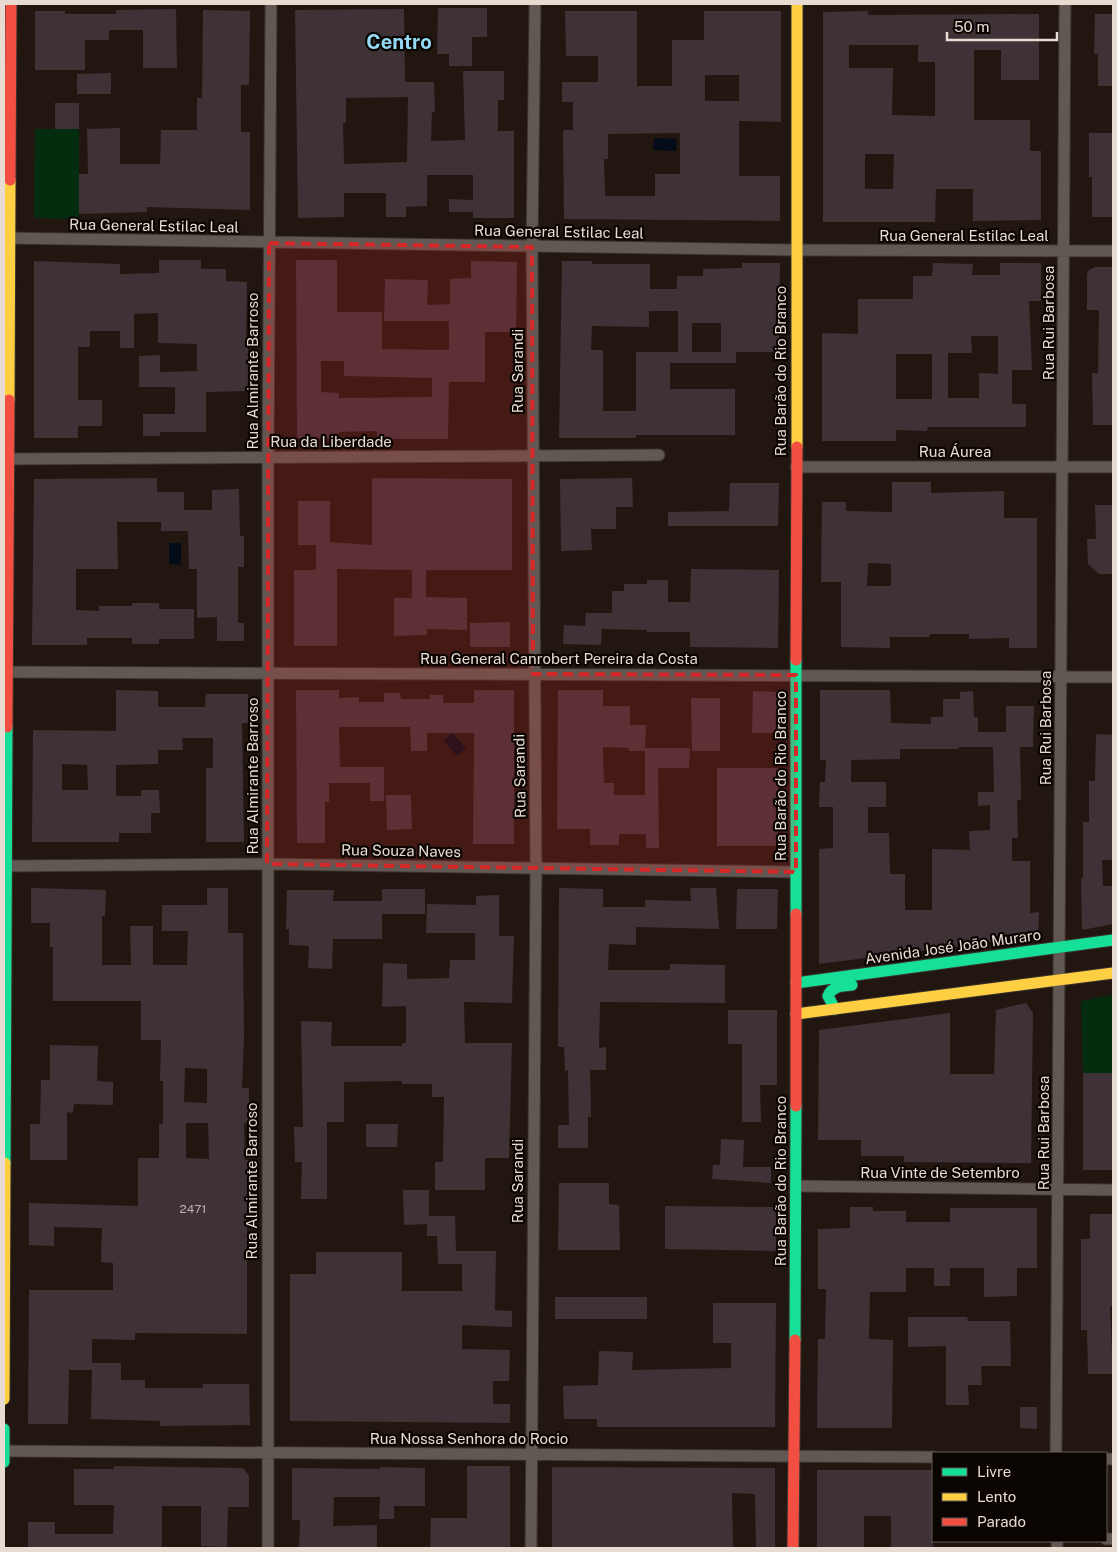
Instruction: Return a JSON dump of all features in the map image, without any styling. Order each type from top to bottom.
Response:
[{"type":"street","points":[[4,1399],[7,239],[11,4]]},
{"type":"street","name":"Rua Almirante Barroso","points":[[268,1548],[267,864],[271,4]]},
{"type":"street","name":"Rua Sarandi","points":[[531,1548],[536,868],[533,674],[534,456],[532,247],[535,4]]},
{"type":"street","name":"Rua Barão do Rio Branco","points":[[793,1548],[796,1186],[797,4]]},
{"type":"street","name":"Rua Rui Barbosa","points":[[1056,1452],[1065,4]]},
{"type":"street","name":"Rua General Estilac Leal","points":[[7,239],[796,250],[1113,251]]},
{"type":"street","name":"Rua da Liberdade","points":[[6,459],[659,455]]},
{"type":"street","name":"Rua Áurea","points":[[796,467],[1113,467]]},
{"type":"street","name":"Rua General Canrobert Pereira da Costa","points":[[6,672],[1113,677]]},
{"type":"street","name":"Rua Souza Naves","points":[[6,866],[267,864],[796,872]]},
{"type":"street","name":"Avenida José João Muraro","points":[[796,983],[1113,940]]},
{"type":"street","points":[[835,1009],[828,996],[834,987],[877,981],[911,968]]},
{"type":"street","points":[[796,1014],[1113,973]]},
{"type":"street","name":"Rua Vinte de Setembro","points":[[796,1186],[1113,1190]]},
{"type":"street","points":[[4,1429],[4,1462]]},
{"type":"street","name":"Rua Nossa Senhora do Rocio","points":[[4,1451],[793,1454],[932,1457]]},
{"type":"highlighted area","points":[[269,243],[532,247],[533,674],[796,675],[796,872],[267,864]]},
{"type":"green space","points":[[35,129],[79,129],[79,219],[34,218]]},
{"type":"green space","points":[[1113,995],[1113,1073],[1083,1073],[1081,1001]]},
{"type":"shaded area","points":[[654,138],[677,139],[676,151],[653,150]]},
{"type":"shaded area","points":[[169,543],[181,543],[181,565],[169,564]]},
{"type":"shaded area","points":[[452,733],[466,748],[457,756],[444,741]]},
{"type":"building","points":[[438,8],[487,8],[487,37],[472,37],[472,66],[449,66],[449,54],[437,54]]},
{"type":"building","points":[[176,9],[177,68],[143,68],[143,30],[109,30],[109,40],[85,40],[85,70],[35,70],[35,11],[65,11],[65,14],[116,14],[116,10]]},
{"type":"building","points":[[404,9],[405,82],[434,82],[435,112],[432,112],[431,141],[465,140],[463,71],[504,71],[504,100],[498,100],[498,131],[514,131],[514,218],[473,218],[473,212],[449,212],[449,199],[473,200],[473,175],[427,175],[427,206],[406,207],[406,217],[386,217],[386,193],[344,193],[344,217],[298,218],[295,10]],"holes":[[[408,97],[407,162],[344,164],[343,123],[346,123],[346,98]]]},
{"type":"building","points":[[203,10],[250,11],[249,85],[241,85],[241,132],[250,132],[250,210],[147,207],[147,212],[79,214],[79,174],[88,174],[87,129],[120,128],[120,164],[160,164],[161,130],[197,130],[197,98],[202,98]]},
{"type":"building","points":[[565,11],[637,11],[637,86],[672,86],[672,40],[704,40],[704,11],[781,11],[781,122],[739,121],[739,176],[780,176],[780,221],[564,219],[563,130],[573,130],[573,102],[562,102],[562,82],[598,82],[598,56],[566,56]],"holes":[[[705,75],[739,75],[739,101],[705,101]],[[680,133],[680,174],[655,174],[655,196],[605,196],[604,159],[608,159],[608,134]]]},
{"type":"building","points":[[868,11],[868,15],[1039,14],[1039,80],[1001,80],[1001,50],[974,50],[974,120],[1030,120],[1030,151],[1041,151],[1041,220],[973,221],[973,189],[936,189],[935,222],[823,222],[823,12]],"holes":[[[849,45],[918,45],[918,62],[935,62],[935,116],[892,115],[893,68],[849,68]],[[865,154],[894,154],[893,189],[865,189]]]},
{"type":"building","points":[[1095,14],[1113,14],[1113,86],[1098,86],[1098,54],[1094,54]]},
{"type":"building","points":[[111,73],[111,94],[77,94],[77,74]]},
{"type":"building","points":[[55,103],[79,103],[79,129],[55,129]]},
{"type":"building","points":[[1089,133],[1113,133],[1113,217],[1092,217],[1092,177],[1089,177]]},
{"type":"building","points":[[159,260],[201,260],[201,269],[226,269],[226,281],[247,282],[246,347],[248,347],[249,391],[206,392],[206,432],[160,432],[160,436],[143,436],[143,414],[175,414],[175,387],[139,387],[139,356],[160,355],[160,372],[197,371],[197,344],[158,343],[158,313],[134,314],[134,348],[120,348],[120,331],[90,331],[90,347],[78,347],[78,400],[102,400],[102,426],[78,426],[78,438],[34,438],[34,261],[120,264],[120,274],[159,273]]},
{"type":"building","points":[[296,260],[337,260],[337,312],[382,312],[382,349],[449,350],[449,321],[384,321],[385,279],[428,280],[427,305],[450,304],[450,279],[471,278],[471,261],[517,262],[516,332],[485,332],[485,382],[449,382],[448,439],[377,439],[377,431],[339,432],[339,439],[297,438]],"holes":[[[321,361],[344,361],[344,376],[432,378],[432,397],[339,398],[339,393],[321,392]]]},
{"type":"building","points":[[562,261],[592,261],[592,264],[650,264],[650,289],[677,289],[677,276],[703,276],[703,269],[742,268],[742,263],[780,263],[779,352],[736,352],[736,363],[670,363],[670,389],[735,389],[735,435],[636,435],[636,438],[559,438]],"holes":[[[649,311],[678,311],[678,352],[636,352],[636,411],[603,411],[603,350],[591,350],[592,326],[649,327]],[[692,323],[721,323],[721,352],[692,352]]]},
{"type":"building","points":[[933,263],[973,264],[972,275],[1000,275],[1000,263],[1041,263],[1041,301],[1029,301],[1032,370],[1012,370],[1012,404],[1026,404],[1026,427],[928,427],[927,431],[896,430],[896,441],[822,441],[822,333],[858,334],[858,299],[913,299],[913,276],[932,276]],"holes":[[[971,336],[998,336],[998,374],[979,373],[979,398],[948,398],[948,353],[972,353]],[[896,354],[932,354],[932,399],[896,399]]]},
{"type":"building","points":[[1095,267],[1113,267],[1113,425],[1093,425],[1092,373],[1098,373],[1099,310],[1087,310],[1087,274],[1089,270]]},
{"type":"building","points":[[157,478],[157,492],[184,492],[184,510],[212,510],[212,490],[239,489],[240,536],[244,536],[244,567],[238,567],[238,623],[244,623],[244,641],[217,641],[217,617],[197,618],[197,569],[189,569],[188,531],[161,531],[161,522],[117,522],[118,569],[76,569],[76,610],[99,611],[99,606],[132,606],[132,603],[159,603],[159,609],[194,609],[194,639],[159,639],[159,644],[132,644],[132,638],[87,638],[87,645],[32,645],[34,479]]},
{"type":"building","points":[[372,478],[512,479],[512,570],[426,570],[426,597],[467,598],[467,630],[427,629],[427,635],[394,636],[394,598],[412,598],[412,570],[337,569],[337,646],[294,646],[294,570],[316,570],[316,545],[298,545],[298,501],[330,501],[330,542],[372,545]]},
{"type":"building","points":[[632,478],[633,507],[616,507],[616,529],[591,529],[592,550],[561,551],[560,479]]},
{"type":"building","points":[[892,482],[931,482],[931,493],[1004,491],[1004,518],[1037,518],[1037,648],[1009,648],[1009,638],[969,639],[969,634],[890,637],[890,648],[841,647],[841,582],[821,582],[822,502],[846,502],[846,511],[892,512]],"holes":[[[868,563],[891,564],[891,586],[867,586]]]},
{"type":"building","points":[[730,483],[779,483],[778,526],[668,526],[668,512],[729,511]]},
{"type":"building","points":[[1095,505],[1113,505],[1113,574],[1099,574],[1088,564],[1087,539],[1096,539]]},
{"type":"building","points":[[691,569],[779,570],[778,648],[690,647],[690,632],[602,629],[601,645],[563,644],[564,625],[585,626],[586,613],[612,613],[612,591],[624,591],[624,584],[647,584],[647,580],[668,580],[668,602],[690,602]]},
{"type":"building","points":[[510,622],[510,647],[470,647],[470,623]]},
{"type":"building","points":[[116,690],[158,691],[158,707],[205,707],[206,694],[248,694],[248,723],[242,723],[244,842],[206,842],[206,768],[213,768],[213,738],[182,738],[183,750],[158,750],[158,764],[116,765],[116,796],[141,796],[141,790],[159,790],[160,813],[151,813],[151,833],[119,833],[119,842],[32,842],[33,730],[116,731]],"holes":[[[62,764],[87,765],[88,790],[62,790]]]},
{"type":"building","points":[[296,690],[339,690],[339,698],[359,697],[359,702],[384,702],[384,693],[400,693],[401,699],[430,699],[430,695],[443,695],[443,703],[474,703],[474,690],[514,690],[514,844],[473,844],[474,733],[427,733],[427,751],[411,751],[410,727],[339,727],[340,767],[384,767],[384,801],[370,801],[370,783],[329,783],[329,802],[325,802],[325,843],[297,843]]},
{"type":"building","points":[[558,690],[603,690],[603,706],[630,706],[630,725],[646,725],[645,748],[690,748],[689,768],[658,768],[659,848],[646,848],[646,834],[619,834],[619,845],[590,845],[590,829],[557,829]],"holes":[[[603,747],[629,748],[629,751],[645,751],[645,795],[614,795],[614,783],[604,783]]]},
{"type":"building","points":[[820,690],[890,690],[891,723],[931,724],[931,717],[943,717],[943,699],[960,699],[960,692],[973,691],[974,717],[978,717],[978,732],[1006,732],[1006,706],[1034,706],[1033,747],[1020,747],[1021,800],[1017,800],[1018,838],[1012,838],[1012,861],[1030,861],[1030,913],[1039,912],[1038,936],[819,964],[819,849],[833,848],[833,807],[819,807],[820,782],[825,782],[826,760],[820,760]],"holes":[[[993,747],[994,792],[978,792],[978,806],[990,805],[990,830],[969,831],[970,850],[932,849],[932,910],[905,910],[905,874],[890,874],[889,833],[868,833],[868,807],[886,807],[886,782],[851,782],[851,760],[900,759],[900,749]]]},
{"type":"building","points":[[753,691],[778,692],[778,733],[752,733]]},
{"type":"building","points":[[691,698],[720,698],[720,751],[692,751]]},
{"type":"building","points":[[1096,734],[1113,735],[1113,860],[1102,860],[1103,886],[1113,886],[1113,924],[1082,930],[1083,822],[1089,822],[1089,781],[1095,781]]},
{"type":"building","points":[[717,768],[778,768],[778,846],[717,846]]},
{"type":"building","points":[[386,795],[411,795],[412,829],[387,830]]},
{"type":"building","points":[[31,888],[106,890],[105,916],[102,916],[102,965],[131,965],[130,926],[153,926],[153,965],[187,965],[188,931],[162,931],[162,905],[207,905],[207,888],[228,888],[228,933],[243,933],[244,1039],[242,1088],[249,1088],[249,1123],[244,1123],[245,1160],[252,1160],[252,1201],[247,1202],[247,1334],[135,1333],[135,1340],[92,1339],[92,1370],[69,1370],[68,1424],[28,1424],[29,1290],[113,1290],[113,1263],[101,1262],[102,1228],[54,1227],[54,1246],[29,1245],[29,1203],[138,1206],[138,1158],[159,1158],[159,1124],[163,1124],[163,1081],[160,1081],[161,1040],[141,1040],[141,1001],[53,1001],[53,947],[50,947],[50,923],[31,923]],"holes":[[[185,1068],[207,1069],[207,1103],[184,1102]],[[186,1123],[208,1123],[209,1159],[186,1158]]]},
{"type":"building","points":[[559,888],[603,889],[603,907],[645,907],[645,900],[691,901],[690,888],[716,888],[719,929],[636,927],[636,945],[609,944],[608,970],[670,970],[670,964],[725,965],[725,1003],[600,1002],[599,1048],[606,1047],[606,1070],[590,1070],[591,1117],[588,1117],[588,1148],[558,1148],[558,1125],[569,1125],[568,1070],[565,1071],[564,1047],[558,1047]]},
{"type":"building","points":[[382,889],[425,889],[425,914],[382,914],[382,939],[333,939],[332,969],[308,968],[309,946],[289,945],[289,929],[286,929],[287,890],[334,890],[333,901],[382,901]]},
{"type":"building","points":[[737,889],[778,889],[777,929],[736,929]]},
{"type":"building","points":[[499,895],[499,936],[514,936],[512,1003],[464,1002],[465,1043],[512,1043],[509,1158],[485,1158],[485,1190],[435,1190],[435,1162],[443,1162],[444,1097],[432,1097],[432,1084],[402,1084],[402,1081],[344,1082],[344,1122],[327,1122],[327,1199],[301,1199],[302,1162],[295,1162],[294,1127],[303,1127],[301,1021],[332,1022],[331,1046],[402,1046],[402,1043],[406,1043],[406,1006],[382,1007],[383,963],[407,964],[407,979],[449,978],[450,960],[475,960],[475,933],[426,933],[427,904],[476,905],[476,896]]},
{"type":"building","points":[[1026,1003],[1033,1013],[1031,1163],[904,1162],[904,1156],[861,1156],[861,1140],[818,1140],[819,1030],[950,1013],[950,1074],[994,1074],[996,1010]]},
{"type":"building","points":[[728,1010],[777,1010],[777,1085],[760,1085],[761,1122],[742,1122],[742,1044],[728,1044]]},
{"type":"building","points":[[50,1045],[98,1046],[97,1081],[113,1082],[113,1105],[74,1104],[73,1113],[67,1112],[67,1160],[30,1160],[30,1124],[40,1124],[41,1080],[50,1080]]},
{"type":"building","points":[[1083,1073],[1113,1073],[1113,1170],[1083,1170]]},
{"type":"building","points":[[366,1124],[398,1124],[397,1147],[366,1147]]},
{"type":"building","points":[[721,1139],[744,1140],[743,1167],[771,1167],[771,1183],[712,1179],[713,1165],[720,1165]]},
{"type":"building","points":[[559,1183],[609,1183],[609,1204],[619,1205],[620,1250],[558,1250]]},
{"type":"building","points":[[403,1190],[429,1190],[429,1216],[455,1216],[456,1251],[496,1251],[495,1310],[512,1311],[512,1327],[462,1325],[462,1349],[510,1350],[509,1381],[493,1381],[493,1404],[510,1404],[510,1423],[290,1421],[290,1274],[316,1274],[316,1252],[402,1252],[402,1291],[462,1291],[462,1264],[438,1264],[437,1236],[427,1236],[427,1224],[404,1225]]},
{"type":"building","points":[[665,1206],[776,1207],[776,1251],[665,1249]]},
{"type":"building","points":[[850,1207],[873,1207],[873,1211],[906,1211],[906,1222],[950,1222],[950,1208],[1037,1208],[1037,1268],[1017,1268],[1017,1296],[984,1297],[984,1268],[950,1268],[950,1286],[934,1286],[934,1268],[906,1268],[906,1292],[870,1292],[869,1339],[893,1340],[892,1428],[817,1428],[818,1339],[825,1339],[826,1289],[818,1289],[818,1229],[850,1228]]},
{"type":"building","points":[[1090,1214],[1113,1214],[1113,1306],[1110,1306],[1113,1374],[1088,1374],[1087,1330],[1081,1330],[1081,1239],[1090,1239]]},
{"type":"building","points":[[555,1297],[647,1297],[647,1319],[555,1319]]},
{"type":"building","points":[[713,1303],[776,1303],[775,1427],[597,1427],[597,1419],[564,1419],[563,1386],[598,1385],[599,1351],[633,1352],[632,1370],[731,1368],[731,1343],[713,1343]]},
{"type":"building","points":[[908,1317],[968,1317],[967,1321],[1010,1321],[1011,1366],[981,1366],[982,1385],[968,1385],[969,1405],[946,1405],[946,1346],[908,1347]]},
{"type":"building","points":[[92,1363],[121,1363],[121,1380],[145,1380],[145,1388],[203,1388],[203,1384],[249,1384],[250,1425],[160,1426],[160,1421],[91,1419]]},
{"type":"building","points":[[1020,1407],[1037,1407],[1037,1429],[1020,1428]]},
{"type":"building","points":[[114,1466],[243,1468],[249,1476],[249,1507],[228,1507],[227,1547],[201,1546],[201,1506],[162,1506],[162,1548],[28,1548],[28,1522],[55,1522],[55,1534],[113,1534],[114,1505],[74,1505],[74,1469],[114,1469]]},
{"type":"building","points":[[467,1466],[510,1466],[510,1548],[430,1548],[431,1518],[467,1518]]},
{"type":"building","points":[[380,1467],[425,1468],[425,1506],[394,1506],[394,1519],[379,1519],[380,1497],[334,1497],[333,1526],[377,1525],[377,1548],[299,1548],[300,1520],[292,1520],[292,1468],[380,1469]]},
{"type":"building","points":[[552,1467],[775,1468],[775,1548],[756,1548],[755,1494],[732,1493],[733,1548],[552,1548]]},
{"type":"building","points":[[817,1470],[932,1470],[933,1548],[891,1548],[891,1516],[864,1516],[864,1548],[817,1548]]},
{"type":"traffic: fast","points":[[796,660],[796,914]]},
{"type":"traffic: fast","points":[[5,1163],[7,727]]},
{"type":"traffic: fast","points":[[796,983],[1113,940]]},
{"type":"traffic: fast","points":[[835,1009],[828,996],[832,990],[852,985]]},
{"type":"traffic: fast","points":[[795,1340],[796,1106]]},
{"type":"traffic: fast","points":[[4,1429],[4,1462]]},
{"type":"traffic: slow","points":[[797,4],[797,447]]},
{"type":"traffic: slow","points":[[9,400],[10,180]]},
{"type":"traffic: slow","points":[[796,1014],[1113,973]]},
{"type":"traffic: slow","points":[[4,1399],[5,1163]]},
{"type":"traffic: jam","points":[[10,180],[11,4]]},
{"type":"traffic: jam","points":[[7,727],[9,400]]},
{"type":"traffic: jam","points":[[796,660],[797,447]]},
{"type":"traffic: jam","points":[[796,914],[796,1106]]},
{"type":"traffic: jam","points":[[793,1548],[795,1340]]},
{"type":"district","name":"Centro","points":[[399,42]]}]
